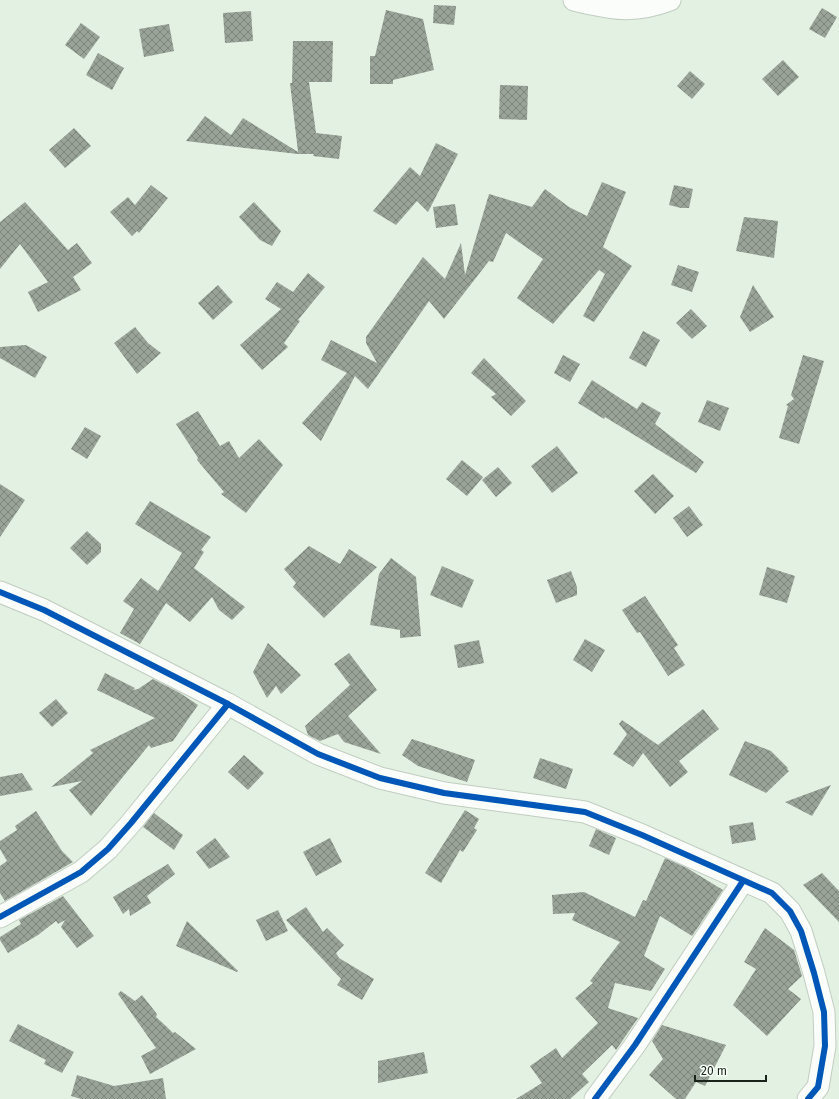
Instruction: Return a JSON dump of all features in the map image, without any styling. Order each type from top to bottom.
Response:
[{"type":"street","points":[[574,0],[607,8],[633,9],[657,5],[670,0]]},
{"type":"street","points":[[0,592],[44,610],[228,704],[318,754],[380,778],[444,793],[585,812],[642,835],[772,893],[790,911],[801,931],[824,1012],[825,1046],[818,1087],[808,1099]]},
{"type":"street","points":[[0,917],[80,872],[108,849],[228,704]]},
{"type":"street","points":[[595,1099],[635,1045],[743,881]]},
{"type":"building","points":[[434,5],[456,6],[454,25],[433,23]]},
{"type":"building","points":[[822,8],[837,17],[825,38],[809,29]]},
{"type":"building","points":[[386,10],[423,19],[434,70],[393,80],[393,84],[370,84],[370,56],[375,56]]},
{"type":"building","points":[[251,11],[253,41],[225,43],[223,13]]},
{"type":"building","points":[[81,23],[100,37],[84,59],[65,45]]},
{"type":"building","points":[[169,24],[174,51],[144,57],[139,29]]},
{"type":"building","points":[[293,41],[333,41],[332,82],[309,82],[316,133],[342,136],[339,159],[313,156],[314,154],[298,154],[186,141],[205,116],[231,135],[243,118],[298,152],[290,83],[292,83]]},
{"type":"building","points":[[98,53],[124,68],[112,90],[86,75]]},
{"type":"building","points":[[783,60],[799,77],[778,96],[762,79]]},
{"type":"building","points":[[690,71],[705,84],[692,99],[677,86]]},
{"type":"building","points":[[500,85],[528,86],[527,120],[499,119]]},
{"type":"building","points":[[74,128],[91,146],[65,168],[49,150]]},
{"type":"building","points":[[436,143],[458,154],[428,212],[417,201],[396,225],[373,211],[410,167],[420,176]]},
{"type":"building","points":[[602,182],[626,192],[603,247],[632,266],[594,322],[583,316],[605,274],[599,270],[553,324],[517,298],[543,259],[506,233],[493,262],[489,261],[444,319],[429,301],[368,389],[355,376],[321,441],[302,423],[347,373],[321,360],[331,340],[377,363],[366,343],[366,337],[423,257],[445,279],[461,243],[465,275],[489,194],[532,207],[545,189],[569,207],[587,216]]},
{"type":"building","points":[[151,185],[168,198],[139,233],[137,231],[132,236],[110,212],[128,197],[135,205]]},
{"type":"building","points":[[674,185],[693,189],[689,208],[669,205]]},
{"type":"building","points":[[25,202],[68,250],[77,243],[92,263],[73,277],[81,290],[38,312],[28,292],[48,282],[20,244],[0,269],[0,222]]},
{"type":"building","points":[[254,202],[281,231],[272,246],[260,240],[239,217]]},
{"type":"building","points":[[455,204],[458,225],[436,228],[433,207]]},
{"type":"building","points":[[744,217],[778,221],[774,258],[736,251]]},
{"type":"building","points":[[678,265],[699,272],[692,292],[671,285]]},
{"type":"building","points":[[308,273],[325,287],[298,320],[300,321],[284,343],[288,347],[262,370],[240,345],[281,309],[265,299],[277,282],[293,292]]},
{"type":"building","points":[[218,285],[233,302],[213,320],[198,303]]},
{"type":"building","points":[[753,285],[774,317],[750,332],[740,317]]},
{"type":"building","points":[[691,309],[707,326],[692,339],[676,323]]},
{"type":"building","points":[[135,327],[148,343],[161,353],[137,374],[114,343]]},
{"type":"building","points":[[643,331],[660,340],[646,367],[629,358]]},
{"type":"building","points":[[26,345],[47,357],[35,378],[0,358],[0,347]]},
{"type":"building","points":[[563,355],[580,364],[570,382],[554,373]]},
{"type":"building","points":[[803,355],[824,361],[799,444],[779,438],[788,406],[786,405],[794,399],[791,395]]},
{"type":"building","points":[[484,358],[526,401],[511,416],[491,397],[496,394],[471,373]]},
{"type":"building","points":[[592,380],[637,409],[642,402],[661,413],[655,424],[704,462],[696,473],[605,417],[604,419],[578,403]]},
{"type":"building","points":[[707,400],[729,408],[720,431],[698,422]]},
{"type":"building","points":[[198,411],[220,446],[229,441],[239,458],[259,439],[283,465],[246,513],[221,494],[224,492],[197,460],[198,458],[176,424]]},
{"type":"building","points":[[85,427],[101,436],[87,459],[71,449]]},
{"type":"building","points":[[557,446],[578,473],[552,493],[531,466]]},
{"type":"building","points":[[462,460],[483,477],[467,496],[446,479]]},
{"type":"building","points":[[498,467],[512,483],[496,497],[482,480]]},
{"type":"building","points":[[653,474],[674,496],[655,514],[634,491]]},
{"type":"building","points":[[0,484],[25,500],[0,537]]},
{"type":"building","points":[[150,501],[211,537],[201,550],[204,552],[194,568],[245,607],[232,620],[219,610],[212,597],[190,622],[166,603],[140,644],[120,633],[134,609],[123,601],[141,578],[158,591],[182,553],[135,524]]},
{"type":"building","points":[[689,506],[703,525],[687,537],[673,518]]},
{"type":"building","points":[[87,531],[101,544],[101,552],[87,565],[70,548]]},
{"type":"building","points":[[309,546],[340,564],[349,549],[377,567],[324,618],[293,587],[296,583],[284,569]]},
{"type":"building","points":[[391,558],[416,577],[421,636],[400,638],[400,630],[370,625],[379,574]]},
{"type":"building","points":[[442,566],[474,580],[462,608],[430,595]]},
{"type":"building","points":[[767,567],[795,576],[787,603],[759,595]]},
{"type":"building","points":[[571,571],[577,587],[577,595],[556,603],[547,580]]},
{"type":"building","points":[[645,596],[678,645],[674,648],[685,665],[668,676],[640,632],[637,633],[622,610]]},
{"type":"building","points":[[585,639],[605,650],[592,672],[573,660]]},
{"type":"building","points":[[479,640],[484,663],[458,668],[454,645]]},
{"type":"building","points":[[268,643],[301,675],[281,694],[276,686],[267,698],[253,672]]},
{"type":"building","points":[[349,653],[377,690],[348,716],[381,754],[344,742],[338,734],[320,741],[308,735],[305,726],[350,685],[334,664]]},
{"type":"building","points":[[105,673],[135,688],[133,690],[138,689],[153,679],[180,693],[198,705],[173,741],[151,748],[149,745],[91,816],[69,790],[82,781],[51,787],[93,753],[90,750],[155,718],[97,690]]},
{"type":"building","points":[[56,699],[68,713],[52,727],[39,713]]},
{"type":"building","points":[[703,709],[719,729],[679,761],[688,772],[670,787],[643,753],[633,767],[613,754],[627,734],[619,724],[622,720],[658,745]]},
{"type":"building","points":[[412,739],[475,760],[467,782],[418,766],[402,755]]},
{"type":"building","points":[[745,741],[771,751],[788,768],[787,769],[789,771],[766,793],[729,775]]},
{"type":"building","points":[[244,755],[264,773],[248,790],[228,772]]},
{"type":"building","points":[[540,758],[573,769],[566,789],[533,778]]},
{"type":"building","points":[[22,773],[33,790],[0,796],[0,777]]},
{"type":"building","points":[[831,785],[812,816],[785,802]]},
{"type":"building","points":[[465,810],[479,819],[474,828],[477,830],[463,852],[460,850],[441,883],[425,873]]},
{"type":"building","points":[[36,811],[62,851],[73,862],[5,901],[0,893],[0,866],[7,861],[0,849],[0,841],[17,830],[15,826]]},
{"type":"building","points":[[154,813],[183,835],[174,850],[143,827]]},
{"type":"building","points":[[753,822],[756,840],[732,844],[729,826]]},
{"type":"building","points":[[596,829],[616,838],[609,855],[589,846]]},
{"type":"building","points":[[215,838],[230,857],[209,869],[196,852]]},
{"type":"building","points":[[330,838],[342,862],[316,876],[303,852]]},
{"type":"building","points":[[665,858],[687,868],[723,890],[692,936],[660,916],[644,956],[665,969],[651,991],[615,983],[608,1008],[638,1018],[616,1050],[612,1045],[582,1074],[589,1082],[570,1099],[516,1099],[542,1083],[530,1066],[556,1048],[562,1058],[598,1023],[575,998],[593,983],[590,981],[620,942],[572,920],[575,913],[553,914],[552,895],[584,892],[635,917],[643,900],[646,901]]},
{"type":"building","points":[[168,864],[175,874],[147,896],[151,903],[130,916],[129,909],[123,914],[113,897]]},
{"type":"building","points":[[822,873],[839,891],[839,922],[803,885]]},
{"type":"building","points":[[63,896],[94,936],[77,948],[61,927],[65,920],[58,924],[56,921],[38,935],[8,953],[0,940],[0,937],[21,924],[19,920]]},
{"type":"building","points":[[306,907],[323,932],[327,928],[344,945],[336,953],[339,958],[374,979],[362,1000],[337,985],[341,979],[286,920]]},
{"type":"building","points":[[278,910],[288,931],[266,941],[256,920]]},
{"type":"building","points":[[187,921],[238,971],[237,972],[176,946]]},
{"type":"building","points":[[765,928],[794,950],[802,976],[788,989],[801,999],[767,1036],[733,1005],[756,969],[744,962]]},
{"type":"building","points":[[121,991],[135,1001],[142,995],[157,1014],[156,1017],[173,1033],[175,1032],[196,1049],[150,1074],[141,1056],[156,1048],[118,994]]},
{"type":"building","points":[[18,1024],[74,1052],[62,1073],[44,1064],[46,1060],[9,1041]]},
{"type":"building","points":[[662,1025],[726,1045],[705,1086],[696,1082],[685,1099],[676,1099],[649,1075],[663,1059],[652,1041]]},
{"type":"building","points":[[424,1052],[428,1073],[378,1083],[378,1061]]},
{"type":"building","points":[[77,1075],[114,1086],[163,1078],[166,1099],[81,1099],[71,1096]]},
{"type":"cycle path","points":[[0,592],[44,610],[228,704],[318,754],[380,778],[444,793],[585,812],[642,835],[772,893],[790,911],[801,931],[824,1012],[825,1046],[818,1087],[808,1099]]},
{"type":"cycle path","points":[[0,917],[81,872],[108,849],[228,704]]},
{"type":"cycle path","points":[[595,1099],[635,1045],[743,881]]}]
